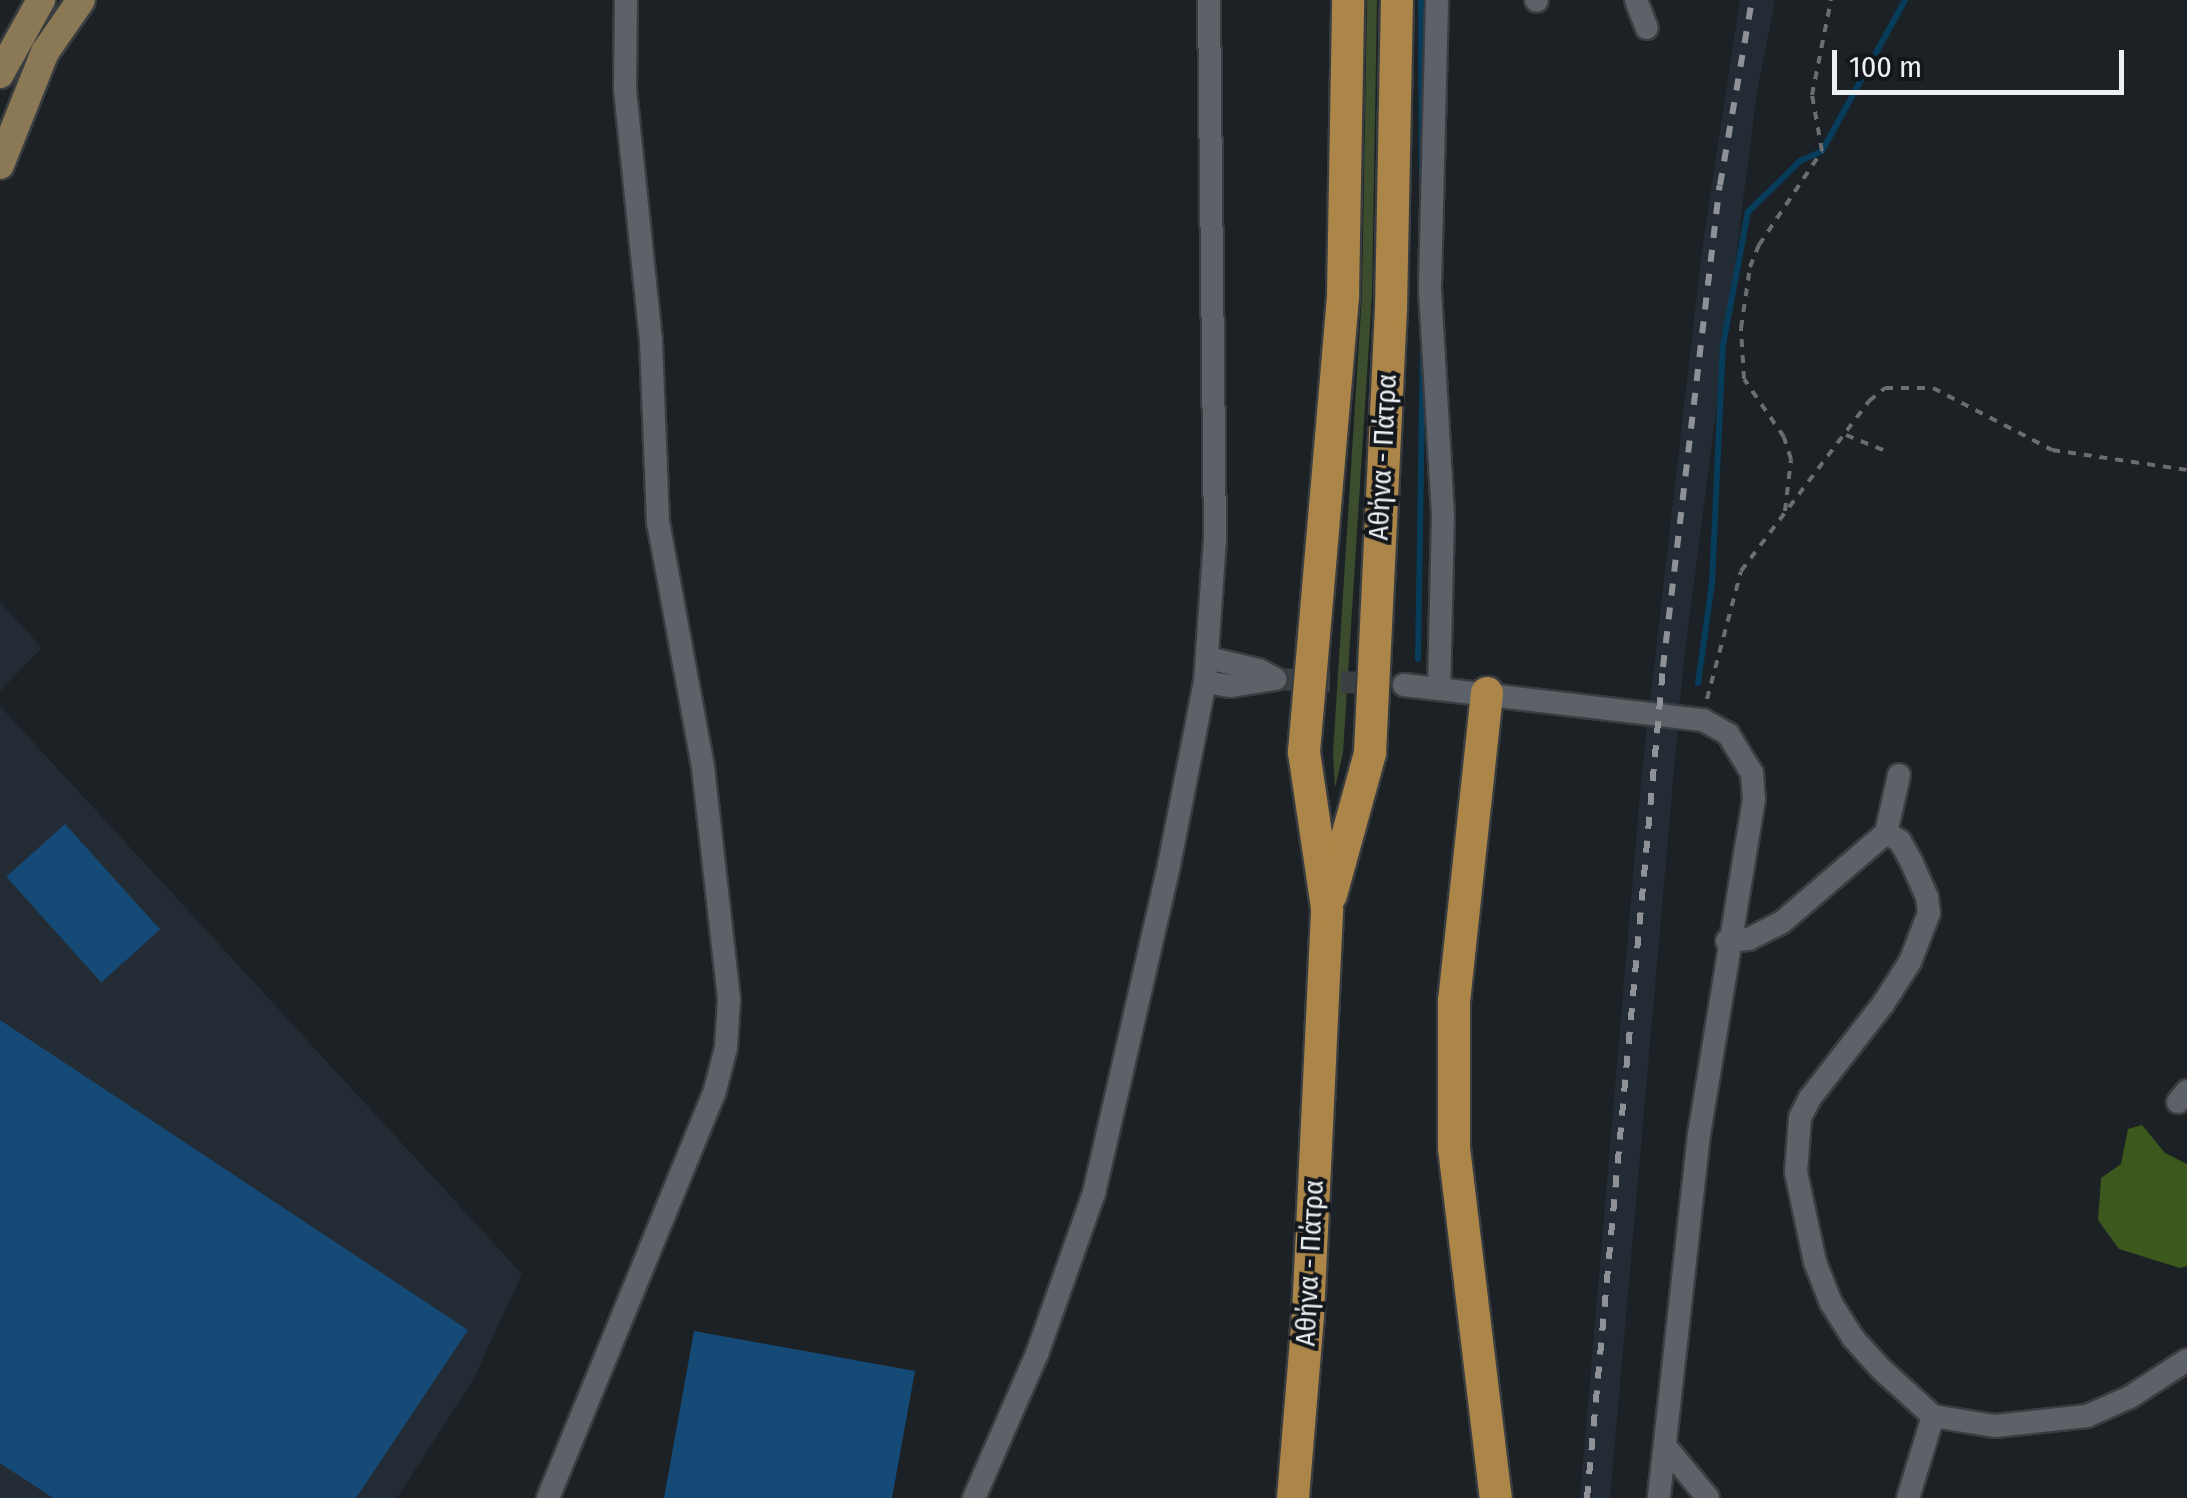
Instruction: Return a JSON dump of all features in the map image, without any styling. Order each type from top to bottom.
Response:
[{"type":"highway","name":"Αθήνα - Πάτρα","points":[[1293,1498],[1308,1316],[1327,908],[1304,752],[1343,296],[1348,0]]},
{"type":"highway","name":"Αθήνα - Πάτρα","points":[[1327,908],[1370,753],[1392,310],[1397,0]]},
{"type":"highway","points":[[1487,693],[1454,1000],[1454,1148],[1496,1498]]},
{"type":"main road","points":[[0,74],[41,0]]},
{"type":"main road","points":[[0,165],[40,63],[80,0]]},
{"type":"street","points":[[548,1498],[714,1094],[726,1048],[730,998],[703,768],[658,523],[651,341],[625,89],[626,0]]},
{"type":"street","points":[[974,1498],[1037,1354],[1094,1193],[1169,865],[1205,682],[1215,538],[1216,341],[1208,0]]},
{"type":"street","points":[[1437,0],[1430,290],[1443,516],[1439,688]]},
{"type":"street","points":[[1636,0],[1647,28]]},
{"type":"street","points":[[1205,682],[1231,686],[1275,679],[1259,670],[1208,658]]},
{"type":"street","points":[[1404,684],[1703,720],[1728,734],[1738,746],[1754,785],[1699,1134],[1659,1498]]},
{"type":"street","points":[[1727,941],[1749,939],[1781,923],[1886,833],[1899,775]]},
{"type":"street","points":[[1886,833],[1900,841],[1911,861],[1928,897],[1928,913],[1910,962],[1884,1004],[1810,1098],[1800,1118],[1796,1172],[1815,1262],[1831,1303],[1853,1338],[1880,1368],[1933,1416],[1995,1426],[2086,1416],[2130,1397],[2187,1360]]},
{"type":"street","points":[[1908,1498],[1933,1416]]},
{"type":"street","points":[[1665,1446],[1708,1498]]},
{"type":"path","points":[[1785,512],[1791,459],[1784,436],[1744,379],[1741,328],[1750,266],[1759,245],[1822,152],[1812,95],[1831,0]]},
{"type":"path","points":[[1703,720],[1741,570],[1869,402],[1885,388],[1907,384],[1933,388],[2052,450],[2187,470]]},
{"type":"path","points":[[1846,435],[1888,452]]},
{"type":"shaded area","points":[[1740,0],[1775,0],[1757,92],[1683,668],[1610,1498],[1580,1498],[1642,771],[1703,242]]},
{"type":"shaded area","points":[[0,602],[42,648],[0,691]]},
{"type":"shaded area","points":[[0,706],[522,1274],[473,1380],[397,1498],[0,1498]]},
{"type":"green space","points":[[1367,0],[1377,0],[1372,295],[1343,753],[1335,788],[1333,753],[1362,294]]},
{"type":"green space","points":[[2142,1125],[2165,1153],[2187,1164],[2187,1266],[2180,1268],[2119,1249],[2098,1220],[2101,1178],[2121,1164],[2128,1129]]},
{"type":"building","points":[[65,824],[160,930],[101,982],[6,877]]},
{"type":"building","points":[[0,1020],[468,1330],[356,1498],[53,1498],[0,1463]]},
{"type":"building","points":[[694,1331],[915,1371],[892,1498],[664,1498]]},
{"type":"waterway","points":[[1421,0],[1422,179]]},
{"type":"waterway","points":[[1698,683],[1712,584],[1723,345],[1748,212],[1800,161],[1822,151],[1905,0]]},
{"type":"waterway","points":[[1418,659],[1423,351]]},
{"type":"tunnel","points":[[1275,679],[1386,684]]},
{"type":"railway","points":[[1587,1498],[1663,667],[1720,185],[1752,0]]}]
